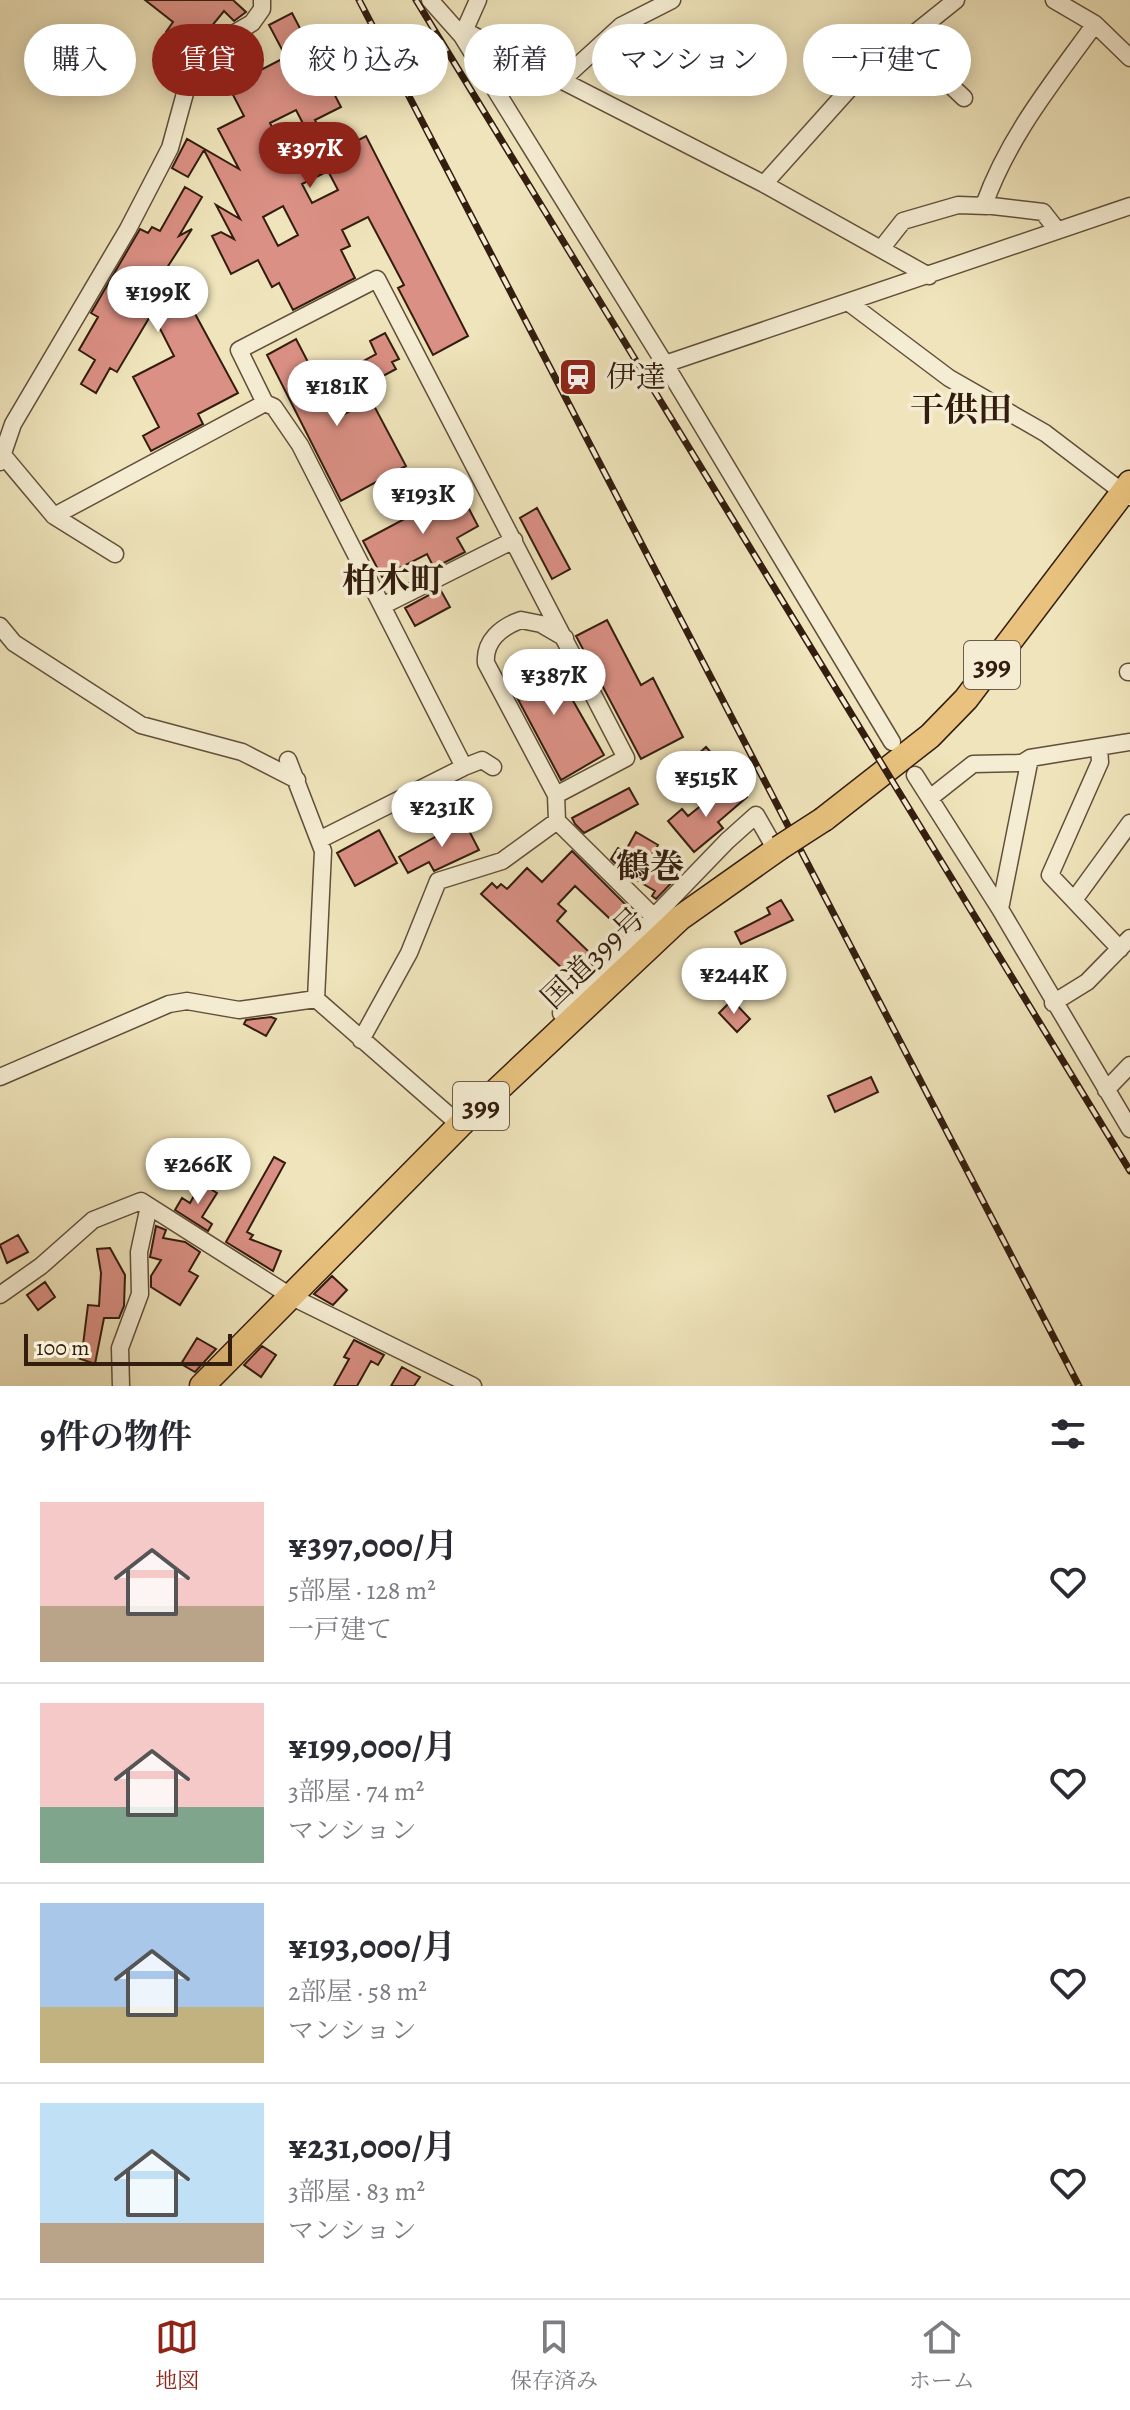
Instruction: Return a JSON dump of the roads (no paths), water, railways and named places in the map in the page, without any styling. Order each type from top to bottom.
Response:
[{"type":"highway","name":"国道399号","points":[[202,1386],[460,1125],[680,918],[824,819],[930,736],[966,699],[1128,491]]},
{"type":"street","points":[[115,554],[54,516],[1,458],[13,424],[128,229],[170,148],[193,64],[209,48],[252,23],[262,9],[262,0]]},
{"type":"street","points":[[430,0],[463,34],[892,742]]},
{"type":"street","points":[[463,34],[478,0]]},
{"type":"street","points":[[576,67],[621,26],[672,0]]},
{"type":"street","points":[[927,24],[956,0]]},
{"type":"street","points":[[1054,0],[1095,24],[1130,58]]},
{"type":"street","points":[[987,206],[984,205],[998,166],[1016,135],[1095,24]]},
{"type":"street","points":[[576,89],[764,184],[929,276]]},
{"type":"street","points":[[764,184],[840,96]]},
{"type":"street","points":[[881,249],[903,221],[958,205],[1043,212],[1057,230]]},
{"type":"street","points":[[665,364],[1130,206]]},
{"type":"street","points":[[464,767],[300,445],[274,407],[265,403],[239,350],[377,279],[626,758],[556,795]]},
{"type":"street","points":[[848,302],[949,378],[1045,433],[1128,491]]},
{"type":"street","points":[[54,516],[265,403]]},
{"type":"street","points":[[382,606],[514,540]]},
{"type":"street","points":[[565,638],[541,624],[521,620],[496,635],[485,653],[491,678],[556,795],[557,821],[654,917]]},
{"type":"street","points":[[0,626],[14,643],[141,725],[242,752],[297,780]]},
{"type":"street","points":[[930,798],[973,764],[1022,763],[1030,758],[1130,742]]},
{"type":"street","points":[[1053,1003],[1087,982],[1125,943],[1074,900],[1050,875],[1100,762],[1099,748]]},
{"type":"street","points":[[1000,909],[1030,758]]},
{"type":"street","points":[[288,760],[319,840],[324,884],[316,999]]},
{"type":"street","points":[[319,840],[464,767],[482,760],[493,767]]},
{"type":"street","points":[[915,775],[1000,909],[1130,1129]]},
{"type":"street","points":[[495,1093],[507,1066],[756,815],[778,849]]},
{"type":"street","points":[[361,1040],[409,953],[438,881],[502,861],[557,821]]},
{"type":"street","points":[[1074,900],[1130,823]]},
{"type":"street","points":[[316,999],[460,1125]]},
{"type":"street","points":[[0,1077],[169,1004],[187,1001],[239,1010],[316,999]]},
{"type":"street","points":[[1106,1090],[1130,1065]]},
{"type":"street","points":[[0,1294],[41,1266],[93,1220],[141,1201],[292,1297],[473,1386]]},
{"type":"street","points":[[121,1386],[120,1348],[140,1294],[139,1252],[149,1206]]},
{"type":"railway","points":[[359,0],[1079,1386]]},
{"type":"railway","points":[[416,0],[1130,1171]]},
{"type":"place","name":"伊達","points":[[578,377]]},
{"type":"district","name":"干供田","points":[[961,409]]},
{"type":"district","name":"柏木町","points":[[393,580]]},
{"type":"district","name":"鶴巻","points":[[650,866]]}]
